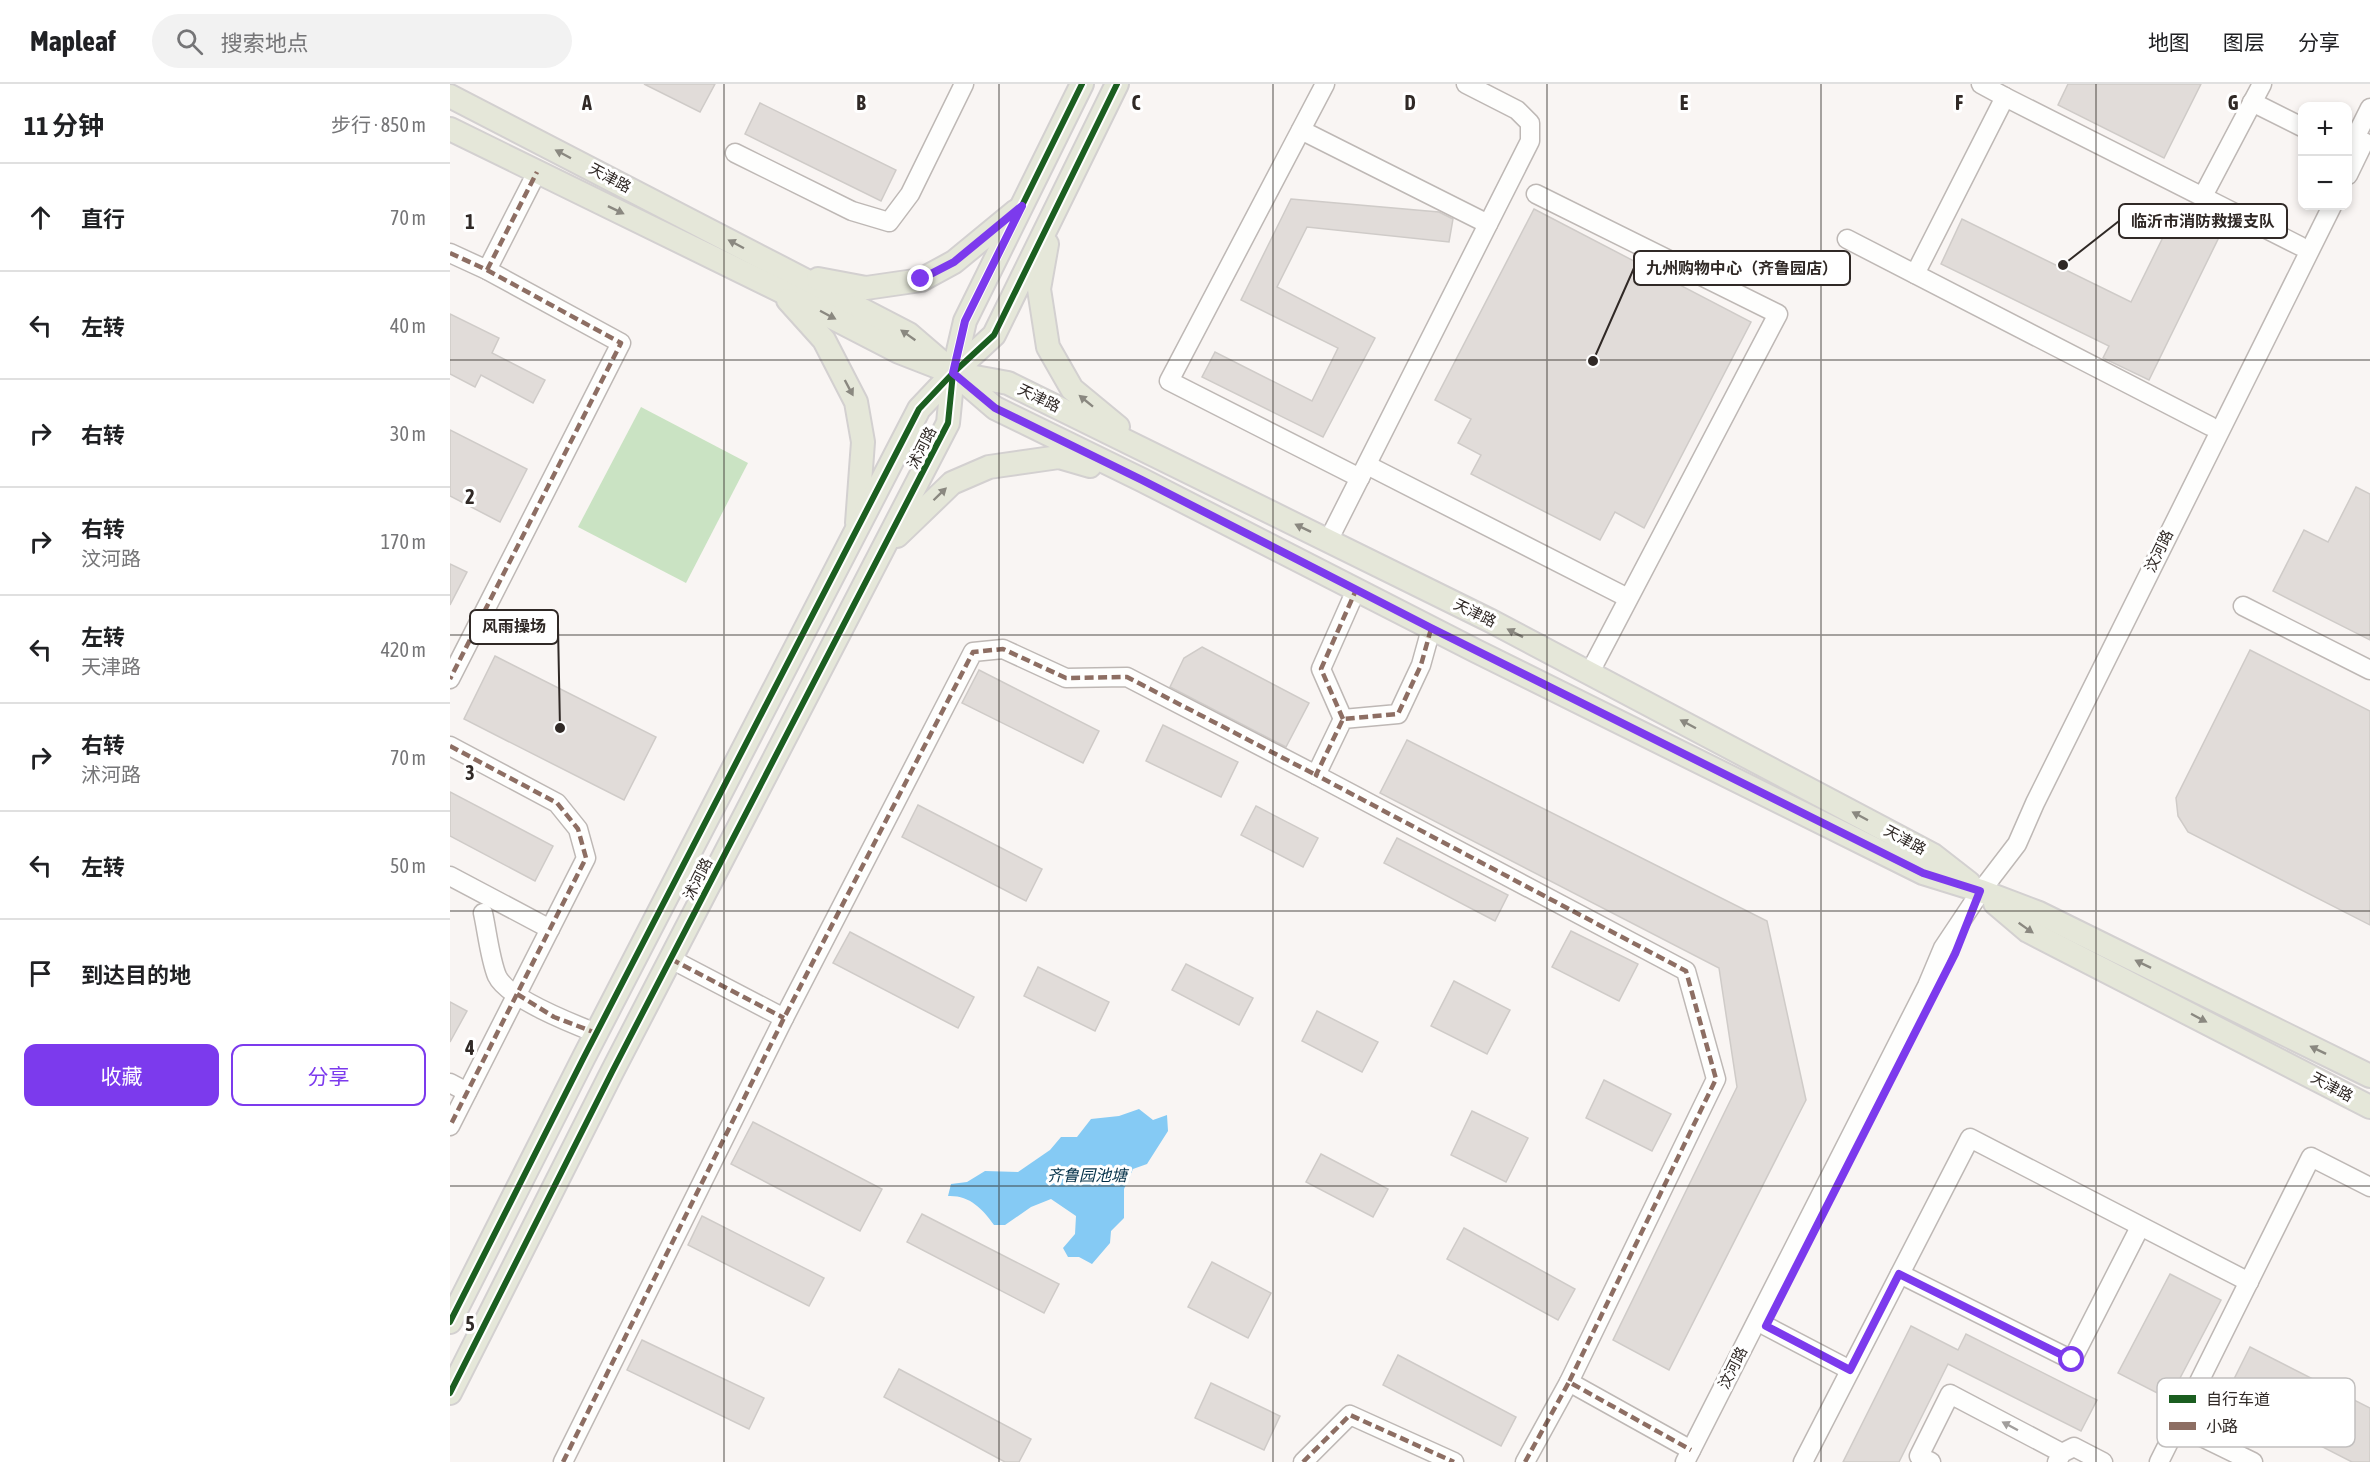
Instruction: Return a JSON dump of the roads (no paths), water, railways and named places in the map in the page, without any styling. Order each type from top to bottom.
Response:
[{"type":"main road","name":"沭河路","points":[[450,1393],[670,959],[948,423],[953,373],[965,321],[1082,84]]},
{"type":"main road","name":"沭河路","points":[[450,1322],[596,1033],[919,409],[994,335],[1117,84]]},
{"type":"main road","name":"天津路","points":[[450,96],[786,282]]},
{"type":"main road","name":"天津路","points":[[450,129],[537,172],[909,334],[995,408],[1923,873],[2040,913],[2370,1076]]},
{"type":"main road","points":[[786,282],[866,288],[921,279],[954,262],[1022,206]]},
{"type":"main road","points":[[1051,219],[1039,289],[1048,347],[1072,389],[1147,451]]},
{"type":"main road","points":[[786,282],[824,340],[856,402],[863,442],[856,533]]},
{"type":"main road","name":"天津路","points":[[953,373],[1008,383],[1590,672],[1933,855],[2028,931],[2370,1107]]},
{"type":"main road","points":[[883,549],[952,483],[989,467],[1059,457],[1142,480]]},
{"type":"street","points":[[735,153],[852,211],[889,222],[910,194],[964,84]]},
{"type":"street","points":[[1325,84],[1169,381],[1628,598]]},
{"type":"street","points":[[1328,541],[1530,141],[1530,123],[1517,110],[1466,84]]},
{"type":"street","points":[[1981,84],[2300,246]]},
{"type":"street","points":[[2203,196],[2262,84]]},
{"type":"street","points":[[1915,274],[2006,97]]},
{"type":"street","points":[[2252,102],[2298,125]]},
{"type":"street","points":[[2352,142],[2370,108]]},
{"type":"street","points":[[1301,130],[1488,224]]},
{"type":"street","points":[[2352,167],[2370,131]]},
{"type":"street","points":[[487,270],[537,172]]},
{"type":"street","points":[[1536,194],[1778,314],[1590,672]]},
{"type":"street","name":"汶河路","points":[[1691,1458],[1927,986],[1943,948],[1980,891],[2009,839],[2026,798],[2319,210]]},
{"type":"street","name":"汶河路","points":[[1691,1458],[1766,1326],[1955,954],[1980,891],[2017,844],[2050,771],[2330,210]]},
{"type":"street","points":[[1847,239],[2210,426]]},
{"type":"street","points":[[450,253],[487,270],[621,343],[450,679]]},
{"type":"street","points":[[1316,775],[1343,719],[1322,669],[1356,590]]},
{"type":"street","points":[[2243,606],[2370,670]]},
{"type":"street","points":[[1343,719],[1398,714],[1421,665],[1431,628]]},
{"type":"street","points":[[563,1462],[784,1018],[973,652],[1004,649],[1066,678],[1127,677],[1686,971],[1716,1078],[1569,1382],[1525,1462]]},
{"type":"street","points":[[450,746],[558,803],[578,829],[586,858],[450,1126]]},
{"type":"street","points":[[450,876],[550,929]]},
{"type":"street","points":[[483,913],[498,978],[517,994],[554,1017],[596,1033]]},
{"type":"street","points":[[670,959],[784,1018]]},
{"type":"street","points":[[450,1083],[467,1092]]},
{"type":"street","points":[[1803,1462],[1970,1138],[2249,1282]]},
{"type":"street","points":[[2201,1378],[2312,1157],[2370,1186]]},
{"type":"street","points":[[1899,1274],[2072,1360],[2140,1227]]},
{"type":"street","points":[[1766,1326],[1850,1370]]},
{"type":"street","points":[[1569,1382],[1691,1458]]},
{"type":"street","points":[[1931,1462],[1919,1456],[1950,1394],[2060,1457],[2074,1448],[2103,1462]]},
{"type":"street","points":[[1303,1462],[1350,1415],[1454,1462]]},
{"type":"street","points":[[2159,1462],[2167,1447]]},
{"type":"street","points":[[2223,1447],[2253,1462]]},
{"type":"water","name":"齐鲁园池塘","points":[[1139,1109],[1153,1120],[1167,1115],[1168,1131],[1147,1164],[1133,1169],[1124,1189],[1124,1218],[1111,1231],[1110,1243],[1092,1264],[1079,1257],[1068,1257],[1063,1248],[1075,1234],[1076,1216],[1051,1199],[1031,1207],[1005,1225],[994,1225],[985,1213],[969,1200],[948,1196],[951,1184],[967,1182],[985,1171],[1018,1172],[1050,1150],[1061,1137],[1077,1137],[1091,1119],[1119,1116]]},
{"type":"place","name":"临沂市消防救援支队","points":[[2063,265]]},
{"type":"place","name":"九州购物中心（齐鲁园店）","points":[[1593,361]]},
{"type":"place","name":"风雨操场","points":[[560,728]]}]
